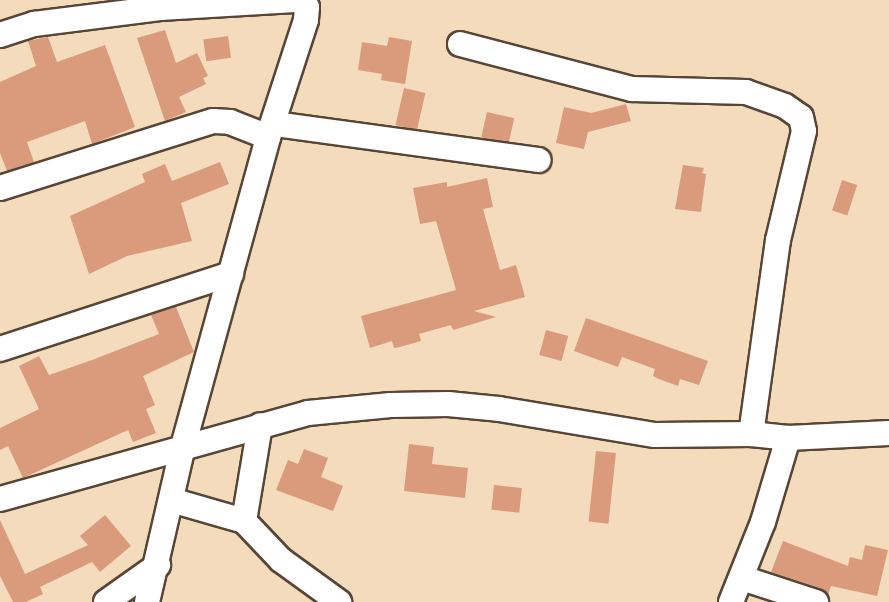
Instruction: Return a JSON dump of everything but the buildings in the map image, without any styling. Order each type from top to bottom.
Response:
[{"type":"street","points":[[0,35],[34,24],[138,11],[295,0]]},
{"type":"street","points":[[147,602],[158,565],[182,450],[271,131],[306,20],[307,7],[299,0]]},
{"type":"street","points":[[460,44],[632,89],[746,92],[785,106],[801,117],[804,131],[778,240],[751,434]]},
{"type":"street","points":[[0,188],[213,121],[230,122],[271,131],[539,160]]},
{"type":"street","points":[[0,349],[231,274]]},
{"type":"street","points":[[0,499],[182,450],[260,424],[346,408],[448,404],[655,435],[751,434],[788,438],[889,433]]},
{"type":"street","points":[[244,521],[260,424]]},
{"type":"street","points":[[731,602],[742,578],[788,438]]},
{"type":"street","points":[[171,500],[244,521],[281,560],[339,602]]},
{"type":"street","points":[[106,602],[158,565]]},
{"type":"street","points":[[742,578],[816,602]]}]
